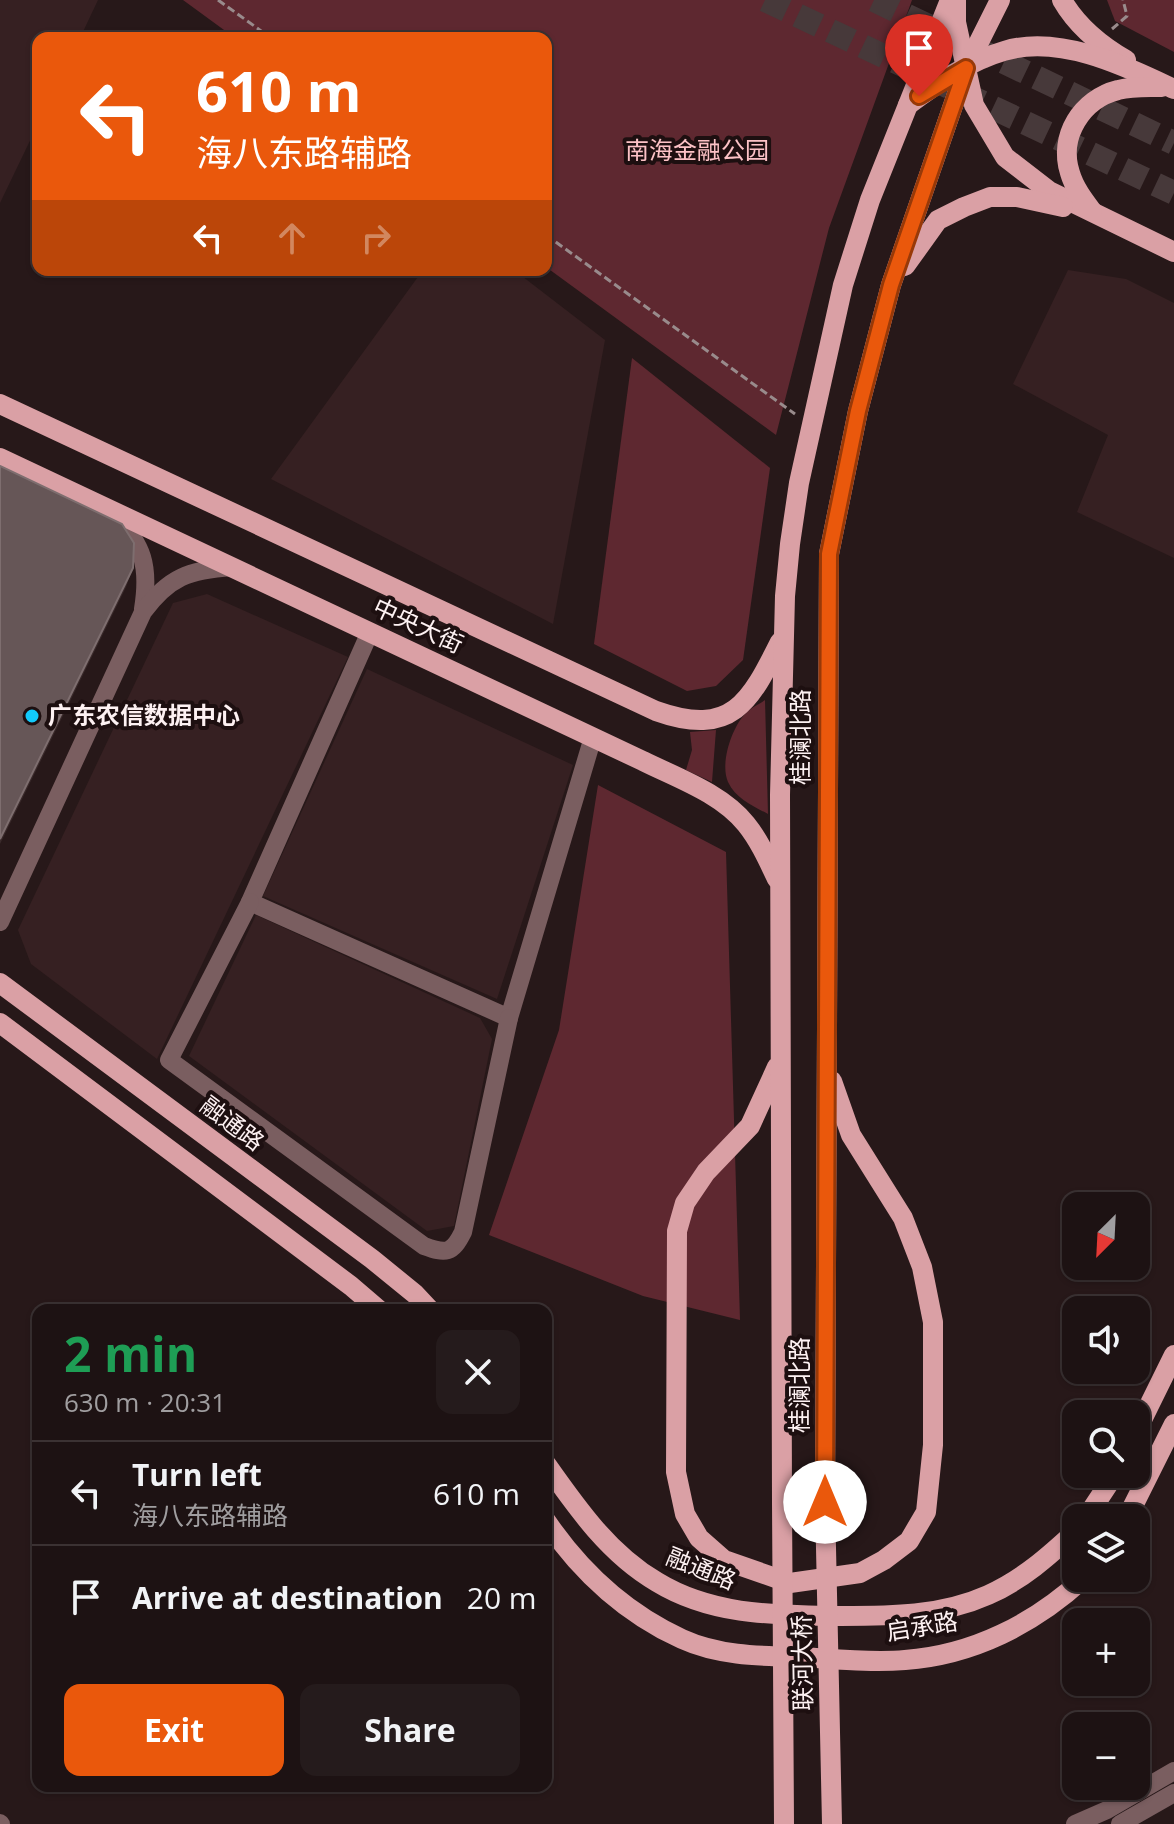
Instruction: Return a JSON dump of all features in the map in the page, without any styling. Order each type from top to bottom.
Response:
[{"type":"main road","points":[[953,0],[974,105],[1005,157],[1049,191],[1174,252]]},
{"type":"main road","name":"桂澜北路","points":[[782,1502],[779,883],[784,635],[790,544],[811,425],[843,285],[870,200],[906,106],[953,0]]},
{"type":"main road","name":"桂澜北路","points":[[825,1502],[829,554],[858,411],[891,285],[966,68],[1000,0]]},
{"type":"main road","points":[[1062,0],[1083,28],[1098,41],[1172,88]]},
{"type":"main road","points":[[906,106],[932,87],[1003,51],[1049,47],[1087,55],[1172,88]]},
{"type":"main road","points":[[1095,214],[1070,173],[1067,155],[1075,121],[1086,107],[1120,89],[1172,88]]},
{"type":"main road","points":[[891,285],[938,220],[990,197],[1017,197],[1095,214]]},
{"type":"main road","name":"中央大街","points":[[0,404],[642,705],[680,719],[705,720],[729,713],[747,701],[784,635]]},
{"type":"main road","name":"中央大街","points":[[0,458],[593,737],[730,807],[746,824],[779,883]]},
{"type":"main road","name":"融通路","points":[[0,983],[372,1259],[424,1304]]},
{"type":"main road","points":[[0,1023],[10,1038],[372,1304]]},
{"type":"main road","points":[[780,1058],[750,1126],[699,1182],[685,1203],[677,1231],[676,1472],[685,1514],[699,1538],[724,1560],[790,1583],[860,1573],[909,1541],[926,1512],[933,1445],[933,1322],[922,1267],[903,1218],[851,1135],[826,1066]]},
{"type":"main road","points":[[1150,1404],[1174,1355]]},
{"type":"main road","points":[[1134,1504],[1174,1424]]},
{"type":"main road","name":"融通路","points":[[552,1472],[604,1539],[656,1582],[684,1596],[743,1613]]},
{"type":"main road","name":"联河大桥","points":[[782,1502],[784,1824]]},
{"type":"main road","name":"联河大桥","points":[[825,1502],[832,1824]]},
{"type":"main road","name":"启承路","points":[[552,1529],[603,1589],[631,1610],[685,1641],[748,1655],[907,1660],[967,1647],[1024,1625],[1066,1592]]},
{"type":"main road","name":"启承路","points":[[743,1613],[905,1616],[958,1606],[987,1596],[1031,1571],[1062,1543]]},
{"type":"street","points":[[112,510],[132,534],[142,554],[146,573],[143,612]]},
{"type":"street","points":[[0,922],[143,612],[158,591],[176,578],[194,572],[232,567]]},
{"type":"street","points":[[370,632],[250,902],[169,1060],[424,1246],[438,1251],[448,1252],[463,1232],[509,1018],[593,737]]},
{"type":"street","points":[[0,893],[21,872]]},
{"type":"street","points":[[250,902],[509,1018]]},
{"type":"street","points":[[1075,1824],[1107,1810],[1174,1771]]},
{"type":"street","points":[[1120,1824],[1174,1793]]},
{"type":"path","points":[[218,0],[263,32]]},
{"type":"path","points":[[1098,41],[1127,16],[1123,0]]},
{"type":"path","points":[[552,239],[811,425]]},
{"type":"shaded area","points":[[0,0],[98,0],[83,32],[32,32],[32,136],[0,203]]},
{"type":"shaded area","points":[[1068,270],[1126,279],[1174,303],[1174,558],[1077,512],[1108,435],[1013,384]]},
{"type":"shaded area","points":[[419,276],[522,276],[605,340],[553,624],[271,479]]},
{"type":"shaded area","points":[[207,594],[348,657],[157,1059],[31,964],[18,930],[173,603]]},
{"type":"shaded area","points":[[367,669],[573,765],[497,999],[263,896]]},
{"type":"shaded area","points":[[256,915],[480,1018],[492,1039],[454,1226],[427,1231],[189,1056]]},
{"type":"green space","name":"南海金融公园","points":[[183,0],[912,0],[829,228],[776,435],[552,271],[552,32],[227,32]]},
{"type":"green space","points":[[1107,0],[1174,0],[1174,52],[1115,21]]},
{"type":"green space","points":[[632,358],[770,468],[743,660],[716,686],[687,691],[594,644]]},
{"type":"green space","points":[[765,700],[768,814],[736,793],[728,782],[725,766],[728,747],[739,721]]},
{"type":"green space","points":[[716,730],[712,782],[686,770],[692,750],[690,732]]},
{"type":"green space","points":[[598,785],[726,852],[740,1320],[643,1296],[489,1235],[559,1030]]},
{"type":"building","name":"广东农信数据中心","points":[[0,466],[122,524],[134,543],[133,568],[0,839]]},
{"type":"tunnel","points":[[765,0],[1174,193]]},
{"type":"tunnel","points":[[874,0],[1174,143]]},
{"type":"place","name":"广东农信数据中心","points":[[32,716]]},
{"type":"route","points":[[825,1502],[829,554],[858,411],[891,285],[966,68],[919,96]]}]
